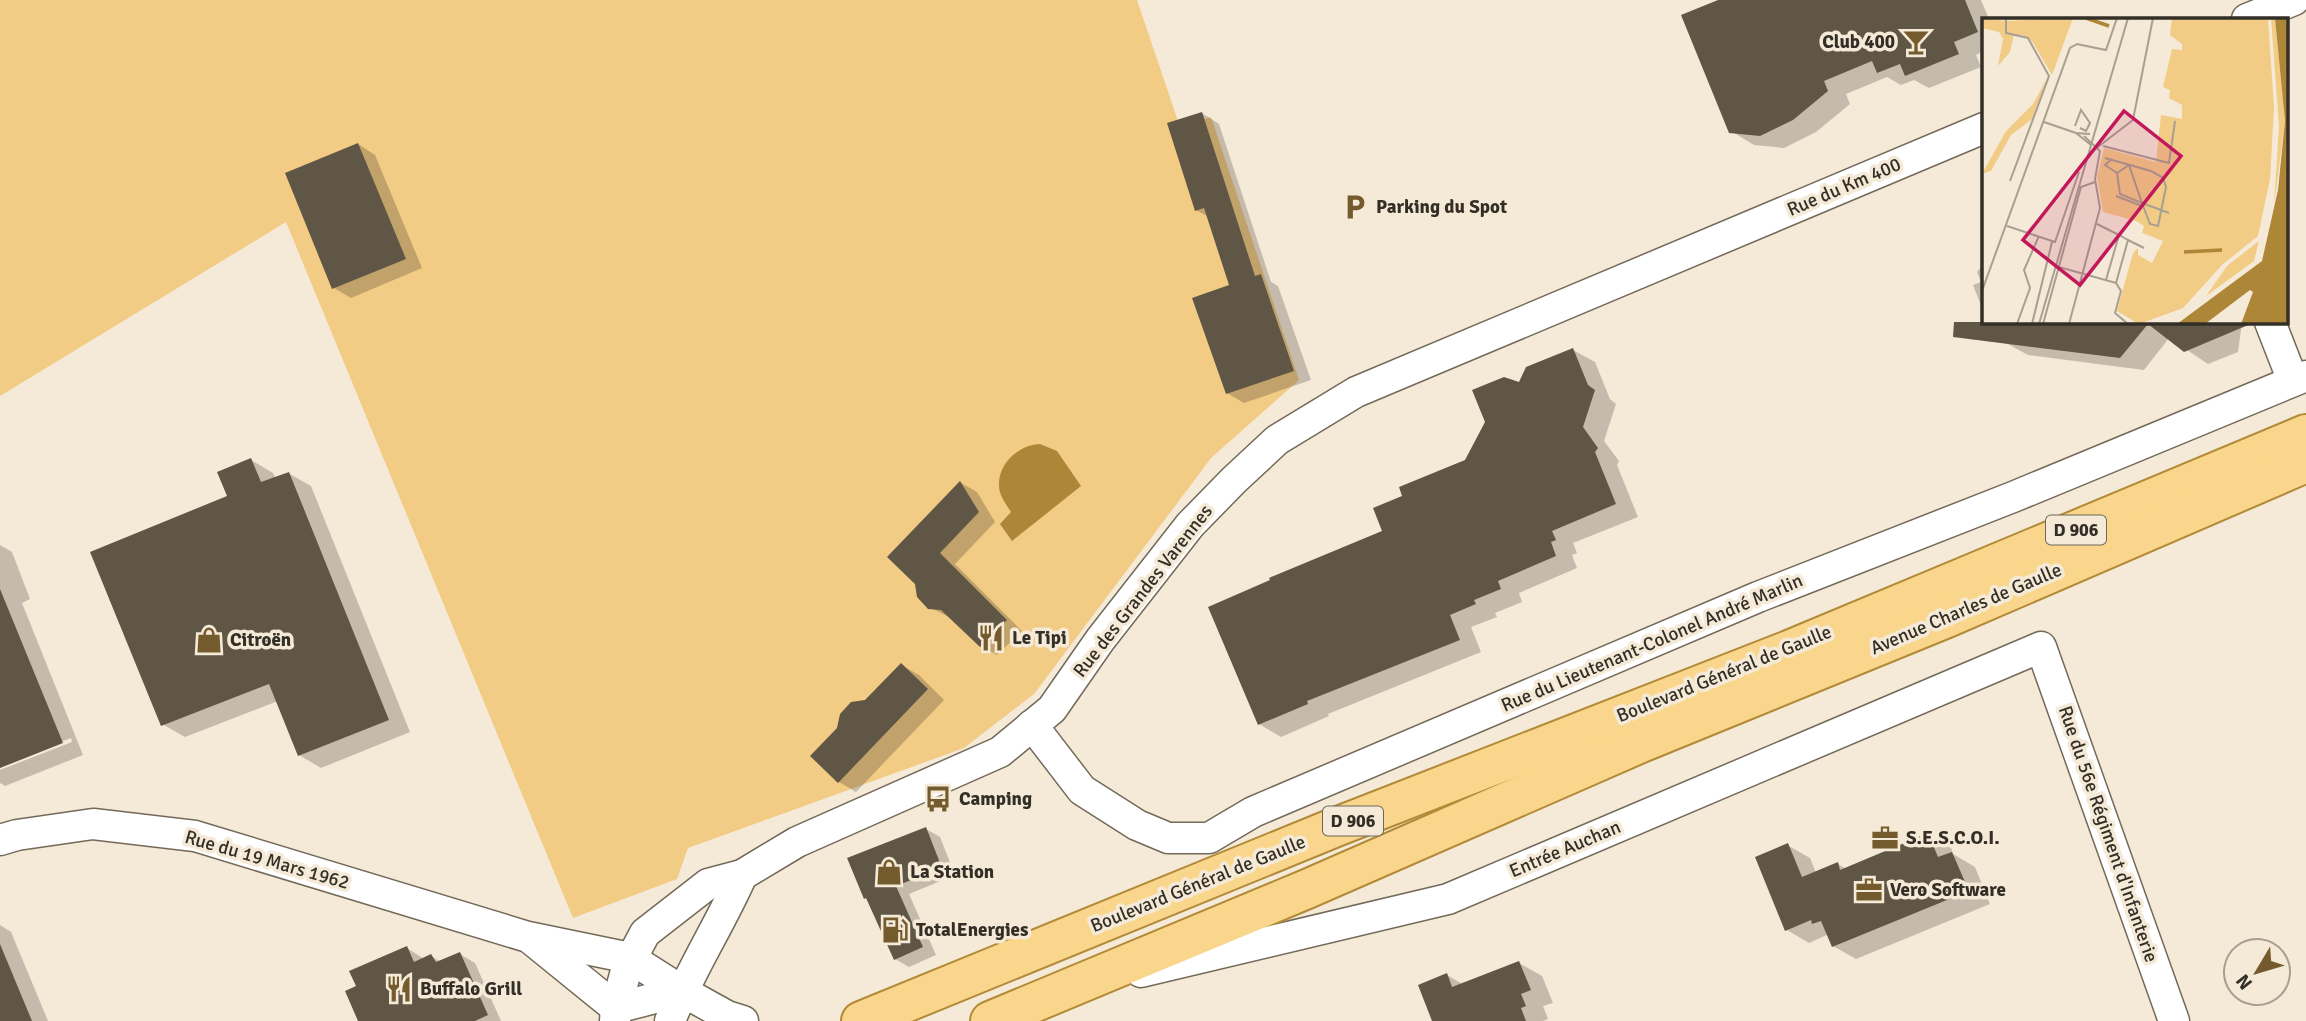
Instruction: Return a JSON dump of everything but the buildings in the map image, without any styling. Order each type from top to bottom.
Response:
[{"type":"main road","name":"Avenue Charles de Gaulle","points":[[1852,640],[2306,434]]},
{"type":"main road","name":"Avenue Charles de Gaulle","points":[[1852,640],[2306,464]]},
{"type":"main road","name":"Boulevard Général de Gaulle","points":[[990,1021],[1307,889],[1641,743],[1852,640]]},
{"type":"main road","name":"Boulevard Général de Gaulle","points":[[861,1021],[1336,827],[1852,640]]},
{"type":"street","points":[[2249,18],[2294,0]]},
{"type":"street","name":"Rue du Km 400","points":[[1703,247],[1982,129]]},
{"type":"street","name":"Rue des Grandes Varennes","points":[[615,1014],[630,958],[645,933],[708,884],[742,875],[797,842],[1000,752],[1052,709],[1100,640],[1190,526],[1277,440],[1356,392],[1703,247]]},
{"type":"street","points":[[2271,324],[2299,378]]},
{"type":"street","name":"Rue du Lieutenant-Colonel André Marlin","points":[[1032,725],[1083,790],[1137,825],[1168,838],[1209,838],[1253,812],[1745,602],[2013,496],[2299,378]]},
{"type":"street","name":"Entrée Auchan","points":[[1069,989],[1448,900],[2041,647]]},
{"type":"street","name":"Rue du 56e Régiment d'Infanterie","points":[[2041,647],[2174,1021]]},
{"type":"street","name":"Rue du 19 Mars 1962","points":[[0,840],[93,824],[195,836],[528,937],[630,958],[682,991],[727,1016],[743,1021]]},
{"type":"street","points":[[670,1021],[682,991],[724,916],[742,875]]},
{"type":"street","name":"Rue du 19 Mars 1962","points":[[528,937],[615,1014]]},
{"type":"street","points":[[615,1014],[682,991]]},
{"type":"shaded area","points":[[0,0],[1137,0],[1180,127],[1211,117],[1299,380],[1211,458],[1034,694],[964,748],[688,848],[677,879],[573,918],[286,222],[0,396]]},
{"type":"shaded area","points":[[1040,444],[1057,451],[1081,486],[1012,541],[1000,524],[1011,512],[1000,493],[1002,470],[1018,452]]},
{"type":"place","name":"Club 400","points":[[1916,42]]},
{"type":"place","name":"Parking du Spot","points":[[1355,207]]},
{"type":"place","name":"Le Tipi","points":[[991,638]]},
{"type":"place","name":"Citroën","points":[[209,640]]},
{"type":"place","name":"Camping","points":[[938,799]]},
{"type":"place","name":"S.E.S.C.O.I.","points":[[1885,838]]},
{"type":"place","name":"La Station","points":[[889,872]]},
{"type":"place","name":"Vero Software","points":[[1869,890]]},
{"type":"place","name":"TotalEnergies","points":[[895,930]]},
{"type":"place","name":"Buffalo Grill","points":[[399,989]]}]
